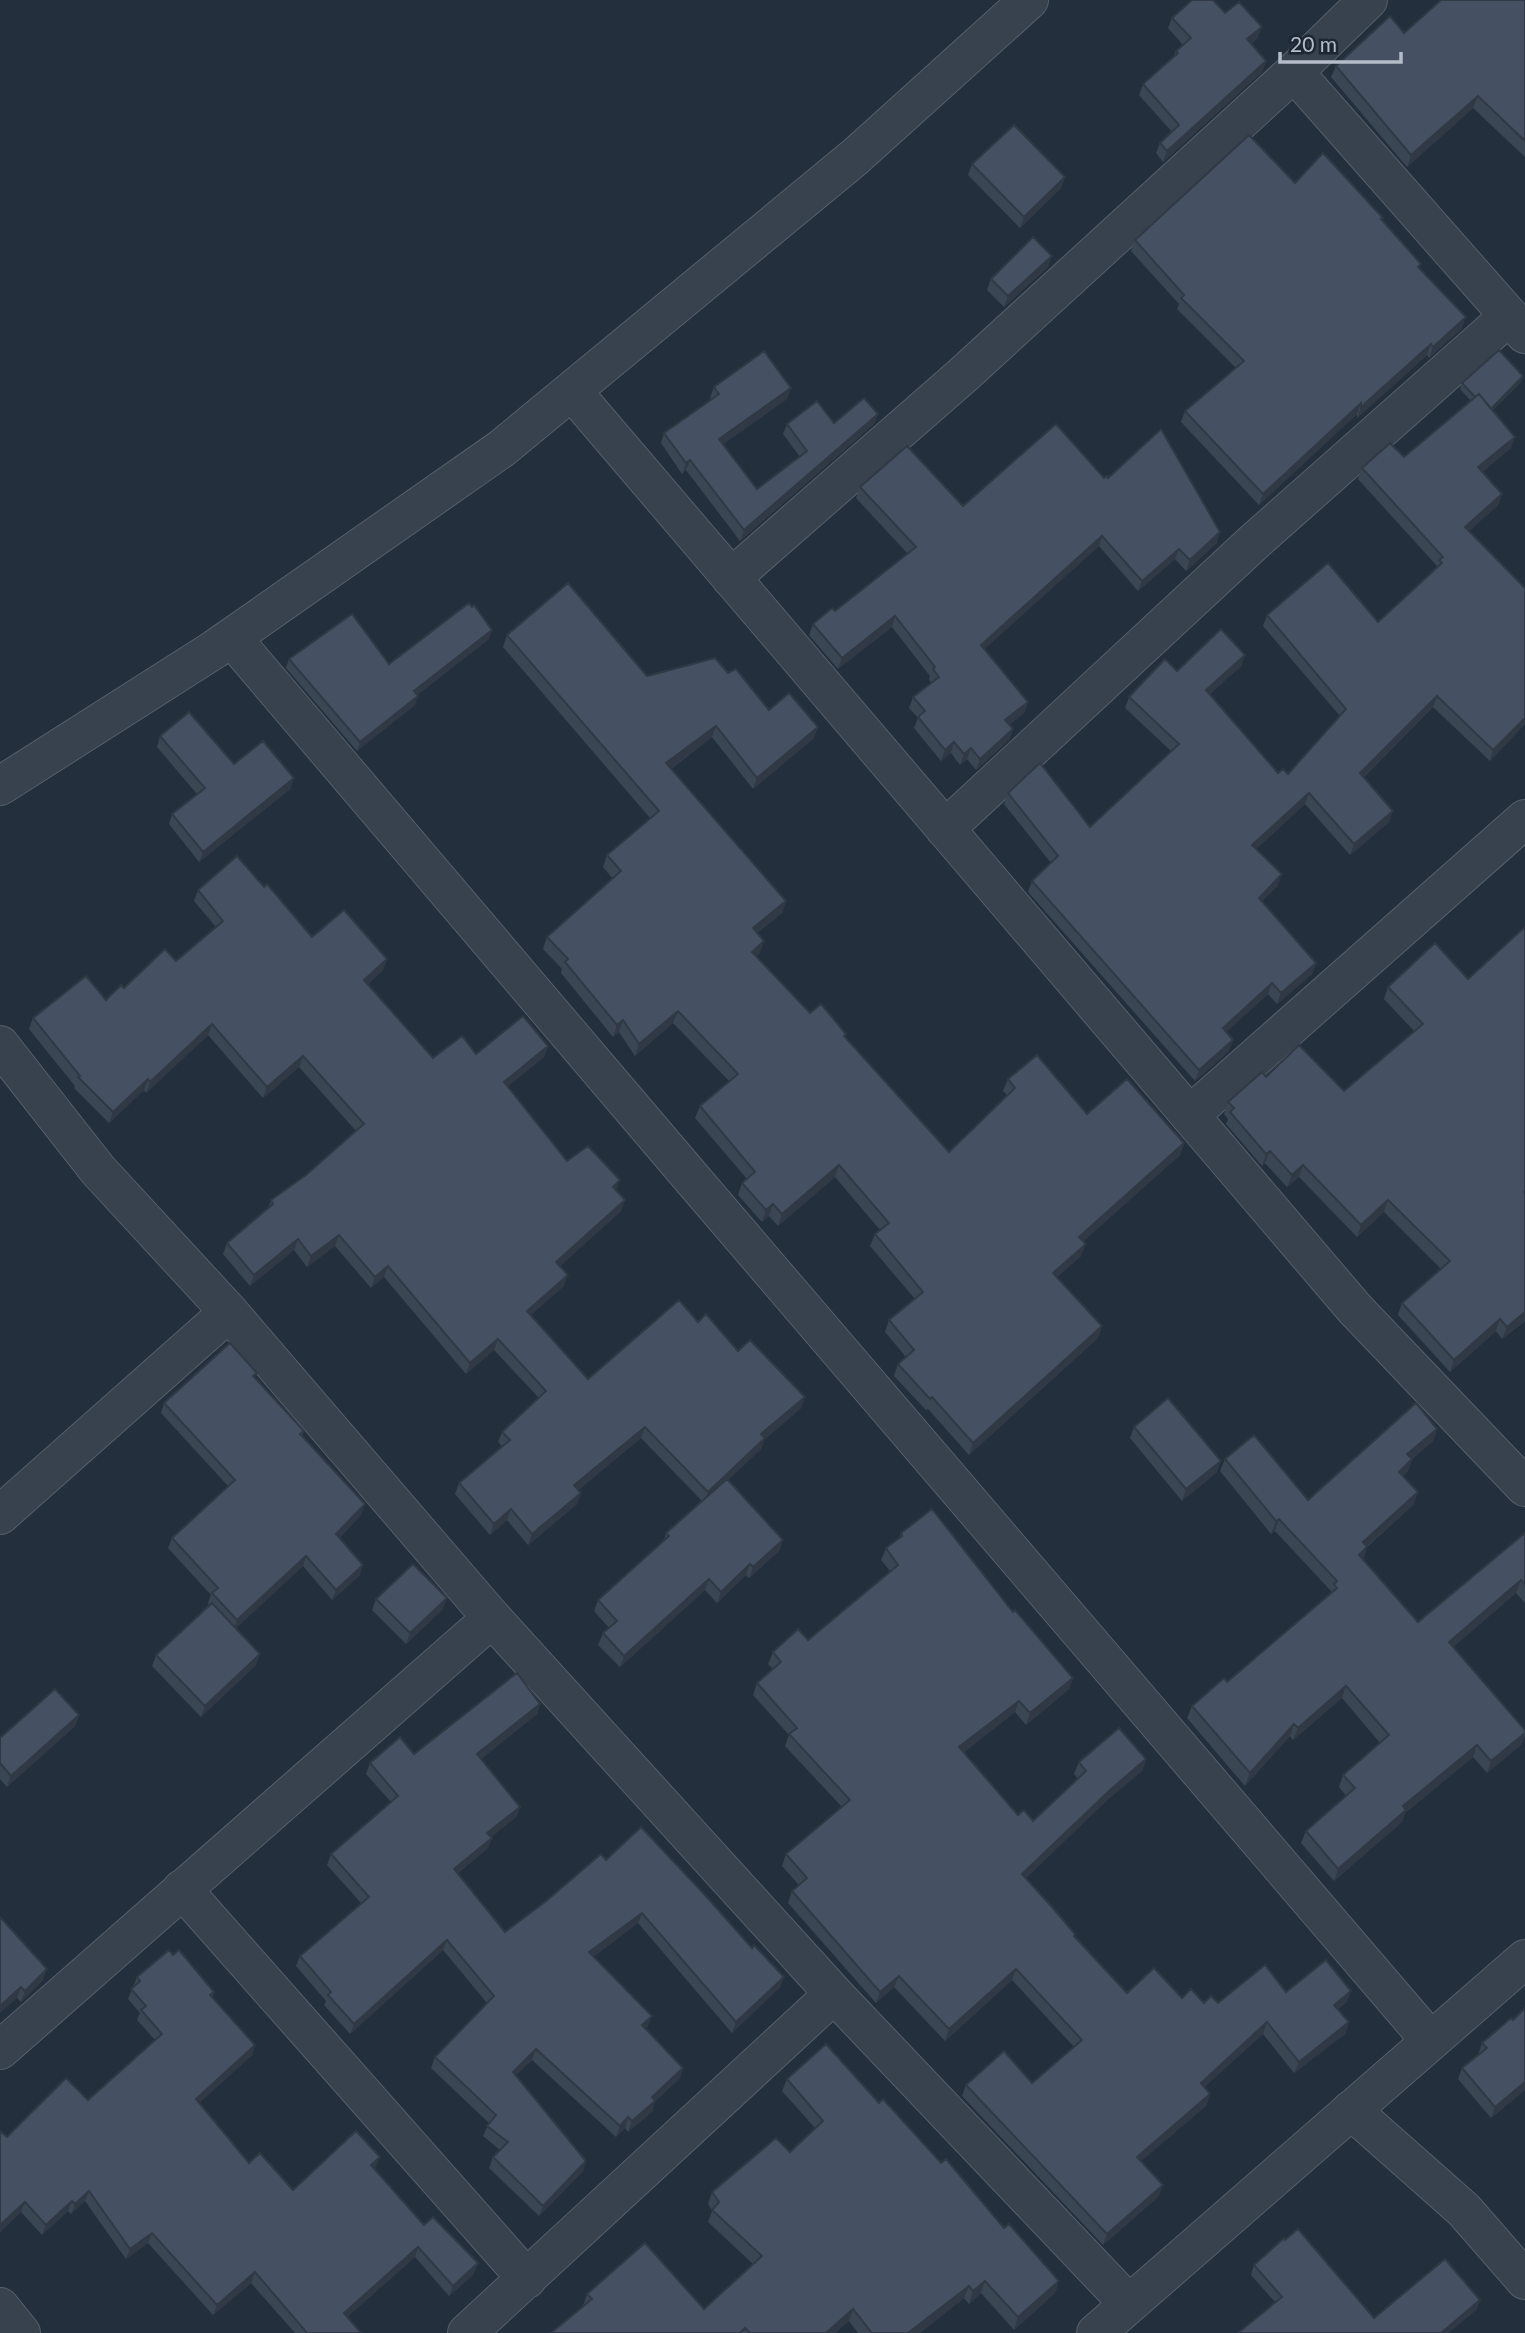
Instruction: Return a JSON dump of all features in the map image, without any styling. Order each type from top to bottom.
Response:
[{"type":"street","points":[[0,786],[232,638],[501,449],[855,157],[1029,0]]},
{"type":"street","points":[[731,578],[963,375],[1294,72],[1368,0]]},
{"type":"street","points":[[945,828],[1255,541],[1517,326],[1294,72]]},
{"type":"street","points":[[572,391],[1356,1309],[1525,1487]]},
{"type":"street","points":[[232,638],[688,1175],[1430,2040]]},
{"type":"street","points":[[1190,1115],[1520,833]]},
{"type":"street","points":[[0,1045],[98,1170],[229,1311],[492,1618],[834,1994],[1128,2303]]},
{"type":"street","points":[[0,1515],[229,1311]]},
{"type":"street","points":[[0,2050],[492,1618]]},
{"type":"street","points":[[183,1889],[527,2279]]},
{"type":"street","points":[[1096,2333],[1525,1959]]},
{"type":"street","points":[[467,2333],[834,1994]]},
{"type":"street","points":[[1351,2110],[1464,2210],[1525,2280]]},
{"type":"street","points":[[0,2307],[21,2333]]},
{"type":"building","points":[[1192,0],[1213,0],[1225,13],[1239,2],[1262,27],[1247,39],[1266,61],[1167,151],[1160,143],[1179,125],[1143,84],[1191,38],[1172,18]]},
{"type":"building","points":[[1441,0],[1525,0],[1525,141],[1478,96],[1411,155],[1336,66],[1390,16],[1404,33]]},
{"type":"building","points":[[1014,125],[1065,177],[1024,217],[972,164]]},
{"type":"building","points":[[1249,135],[1295,183],[1323,153],[1383,218],[1381,219],[1421,264],[1418,267],[1466,317],[1433,347],[1431,344],[1361,407],[1361,403],[1263,494],[1185,411],[1244,361],[1181,298],[1184,295],[1135,240]]},
{"type":"building","points":[[1033,237],[1052,256],[1008,296],[991,279]]},
{"type":"building","points":[[1499,350],[1523,376],[1491,409],[1479,394],[1475,397],[1462,383]]},
{"type":"building","points":[[764,351],[791,388],[719,439],[757,489],[807,451],[787,424],[817,401],[834,423],[864,398],[878,414],[744,530],[690,460],[686,463],[664,433],[719,394],[714,387]]},
{"type":"building","points":[[1479,394],[1515,437],[1478,467],[1502,494],[1465,527],[1525,588],[1525,718],[1493,750],[1437,696],[1360,773],[1393,811],[1354,844],[1309,793],[1252,845],[1282,874],[1259,898],[1316,963],[1281,993],[1272,983],[1223,1028],[1233,1040],[1199,1070],[1032,881],[1058,856],[1008,793],[1040,763],[1090,827],[1179,744],[1129,697],[1165,659],[1177,671],[1221,629],[1245,655],[1206,690],[1278,773],[1283,769],[1288,774],[1346,709],[1267,615],[1328,563],[1378,622],[1442,563],[1439,560],[1443,557],[1362,468],[1390,443],[1404,457]]},
{"type":"building","points":[[1056,424],[1104,478],[1108,478],[1161,429],[1220,532],[1190,560],[1179,549],[1142,581],[1102,536],[981,645],[1028,702],[1005,720],[1013,729],[980,759],[971,748],[964,754],[954,742],[945,750],[918,717],[925,711],[913,697],[939,677],[933,669],[935,667],[895,616],[842,658],[813,624],[832,608],[835,611],[916,547],[860,487],[907,446],[963,506]]},
{"type":"building","points":[[568,583],[647,676],[715,658],[728,673],[736,669],[769,710],[789,693],[818,727],[757,778],[716,726],[666,763],[786,901],[753,928],[764,941],[752,952],[810,1013],[821,1004],[846,1034],[844,1036],[949,1152],[1015,1088],[1008,1079],[1037,1055],[1087,1114],[1127,1079],[1184,1143],[1079,1237],[1086,1244],[1053,1273],[1102,1326],[973,1443],[898,1364],[914,1350],[889,1320],[923,1292],[875,1234],[889,1223],[839,1165],[782,1214],[773,1204],[766,1210],[742,1183],[755,1172],[700,1106],[738,1074],[678,1011],[639,1044],[623,1020],[617,1025],[565,962],[568,959],[547,937],[621,871],[607,855],[659,811],[507,635]]},
{"type":"building","points":[[469,603],[472,607],[474,605],[492,630],[414,691],[418,696],[360,742],[289,659],[352,614],[389,664]]},
{"type":"building","points":[[189,712],[234,764],[263,741],[294,778],[203,852],[172,814],[205,788],[160,736]]},
{"type":"building","points":[[237,856],[264,887],[267,884],[312,937],[344,910],[387,959],[364,980],[433,1058],[462,1036],[476,1054],[523,1016],[548,1046],[504,1082],[567,1161],[588,1146],[620,1180],[613,1187],[625,1200],[556,1262],[568,1275],[527,1311],[588,1379],[679,1300],[698,1322],[706,1314],[738,1351],[750,1340],[805,1397],[761,1434],[765,1438],[708,1492],[645,1427],[574,1485],[581,1493],[532,1534],[511,1509],[494,1524],[459,1483],[510,1440],[502,1432],[546,1391],[498,1339],[470,1363],[388,1266],[375,1277],[339,1235],[311,1256],[298,1239],[254,1275],[227,1243],[273,1204],[271,1200],[306,1175],[364,1124],[303,1056],[267,1087],[212,1024],[150,1082],[148,1079],[113,1112],[78,1077],[80,1076],[33,1018],[86,976],[106,1000],[121,985],[124,988],[165,949],[176,961],[223,921],[198,890]]},
{"type":"building","points":[[1525,927],[1525,1312],[1507,1327],[1500,1319],[1454,1360],[1402,1303],[1450,1261],[1388,1200],[1361,1225],[1303,1165],[1292,1175],[1270,1151],[1266,1154],[1230,1112],[1234,1108],[1228,1102],[1262,1072],[1266,1077],[1299,1045],[1344,1091],[1423,1024],[1388,987],[1435,943],[1468,979]]},
{"type":"building","points":[[230,1343],[257,1373],[253,1376],[304,1431],[300,1434],[365,1504],[336,1534],[363,1565],[336,1590],[306,1556],[237,1620],[212,1593],[218,1588],[172,1538],[235,1480],[164,1403]]},
{"type":"building","points":[[1168,1398],[1221,1461],[1186,1489],[1134,1427]]},
{"type":"building","points":[[1416,1403],[1437,1429],[1407,1454],[1412,1459],[1399,1472],[1418,1492],[1363,1542],[1367,1547],[1359,1555],[1418,1622],[1525,1533],[1525,1585],[1521,1580],[1449,1642],[1525,1733],[1491,1761],[1477,1745],[1403,1806],[1406,1810],[1338,1869],[1306,1831],[1355,1788],[1343,1775],[1389,1735],[1346,1686],[1298,1728],[1294,1724],[1250,1773],[1192,1706],[1224,1678],[1227,1682],[1337,1588],[1334,1584],[1337,1581],[1279,1519],[1276,1521],[1225,1459],[1254,1435],[1308,1500]]},
{"type":"building","points":[[727,1479],[783,1540],[753,1567],[750,1564],[721,1592],[709,1579],[624,1656],[603,1633],[617,1621],[598,1600],[669,1536],[666,1533]]},
{"type":"building","points":[[932,1509],[1013,1612],[1015,1610],[1073,1678],[1030,1713],[1019,1701],[959,1747],[1018,1815],[1024,1810],[1033,1821],[1086,1771],[1079,1762],[1119,1728],[1146,1759],[1022,1874],[1074,1936],[1127,1993],[1154,1968],[1182,1998],[1191,1989],[1204,2003],[1211,1996],[1218,2003],[1265,1965],[1286,1992],[1326,1960],[1351,1991],[1334,2005],[1349,2022],[1299,2062],[1267,2022],[1201,2083],[1210,2094],[1137,2157],[1163,2185],[1107,2234],[966,2085],[1004,2051],[1032,2083],[1082,2040],[1016,1969],[949,2029],[899,1976],[880,1992],[792,1891],[807,1878],[786,1854],[850,1800],[789,1734],[797,1728],[757,1683],[781,1662],[773,1652],[798,1629],[808,1640],[898,1565],[886,1548]]},
{"type":"building","points":[[413,1564],[447,1598],[410,1633],[376,1599]]},
{"type":"building","points":[[212,1603],[260,1654],[205,1706],[156,1655]]},
{"type":"building","points":[[517,1673],[540,1704],[477,1754],[520,1807],[487,1833],[492,1838],[454,1869],[505,1932],[601,1854],[606,1860],[641,1827],[752,1948],[754,1945],[784,1977],[736,2022],[642,1913],[589,1952],[652,2016],[642,2025],[683,2068],[652,2097],[655,2101],[632,2121],[628,2117],[620,2126],[536,2049],[513,2072],[586,2161],[543,2206],[493,2157],[508,2142],[487,2126],[496,2115],[435,2057],[494,1996],[447,1940],[354,2024],[328,1995],[331,1992],[300,1956],[369,1897],[331,1854],[398,1796],[370,1763],[400,1737],[414,1754]]},
{"type":"building","points":[[55,1689],[79,1715],[11,1776],[0,1763],[0,1738]]},
{"type":"building","points":[[0,1917],[47,1969],[25,1991],[21,1987],[0,2006]]},
{"type":"building","points":[[169,1950],[173,1955],[179,1950],[214,1992],[210,1995],[255,2045],[196,2099],[249,2163],[260,2153],[293,2190],[356,2131],[380,2157],[371,2165],[424,2225],[433,2217],[478,2263],[453,2286],[418,2247],[344,2313],[361,2333],[307,2333],[255,2272],[217,2305],[152,2233],[130,2249],[89,2191],[75,2204],[72,2201],[46,2225],[25,2202],[0,2225],[0,2131],[7,2137],[66,2078],[88,2100],[162,2034],[141,2010],[146,2006],[131,1989],[140,1981],[137,1977]]},
{"type":"building","points":[[1525,2008],[1525,2082],[1495,2107],[1462,2068],[1487,2048],[1482,2043]]},
{"type":"building","points":[[826,2044],[879,2103],[883,2099],[941,2163],[946,2159],[1004,2228],[1009,2224],[1059,2281],[1018,2317],[985,2281],[973,2291],[969,2286],[908,2333],[872,2333],[853,2309],[826,2333],[750,2333],[745,2328],[740,2333],[551,2333],[592,2299],[587,2294],[645,2243],[704,2309],[762,2256],[712,2210],[719,2202],[712,2192],[776,2138],[790,2152],[823,2121],[787,2079]]},
{"type":"building","points":[[1298,2229],[1374,2318],[1445,2259],[1480,2300],[1441,2333],[1238,2333],[1282,2297],[1254,2265]]}]
